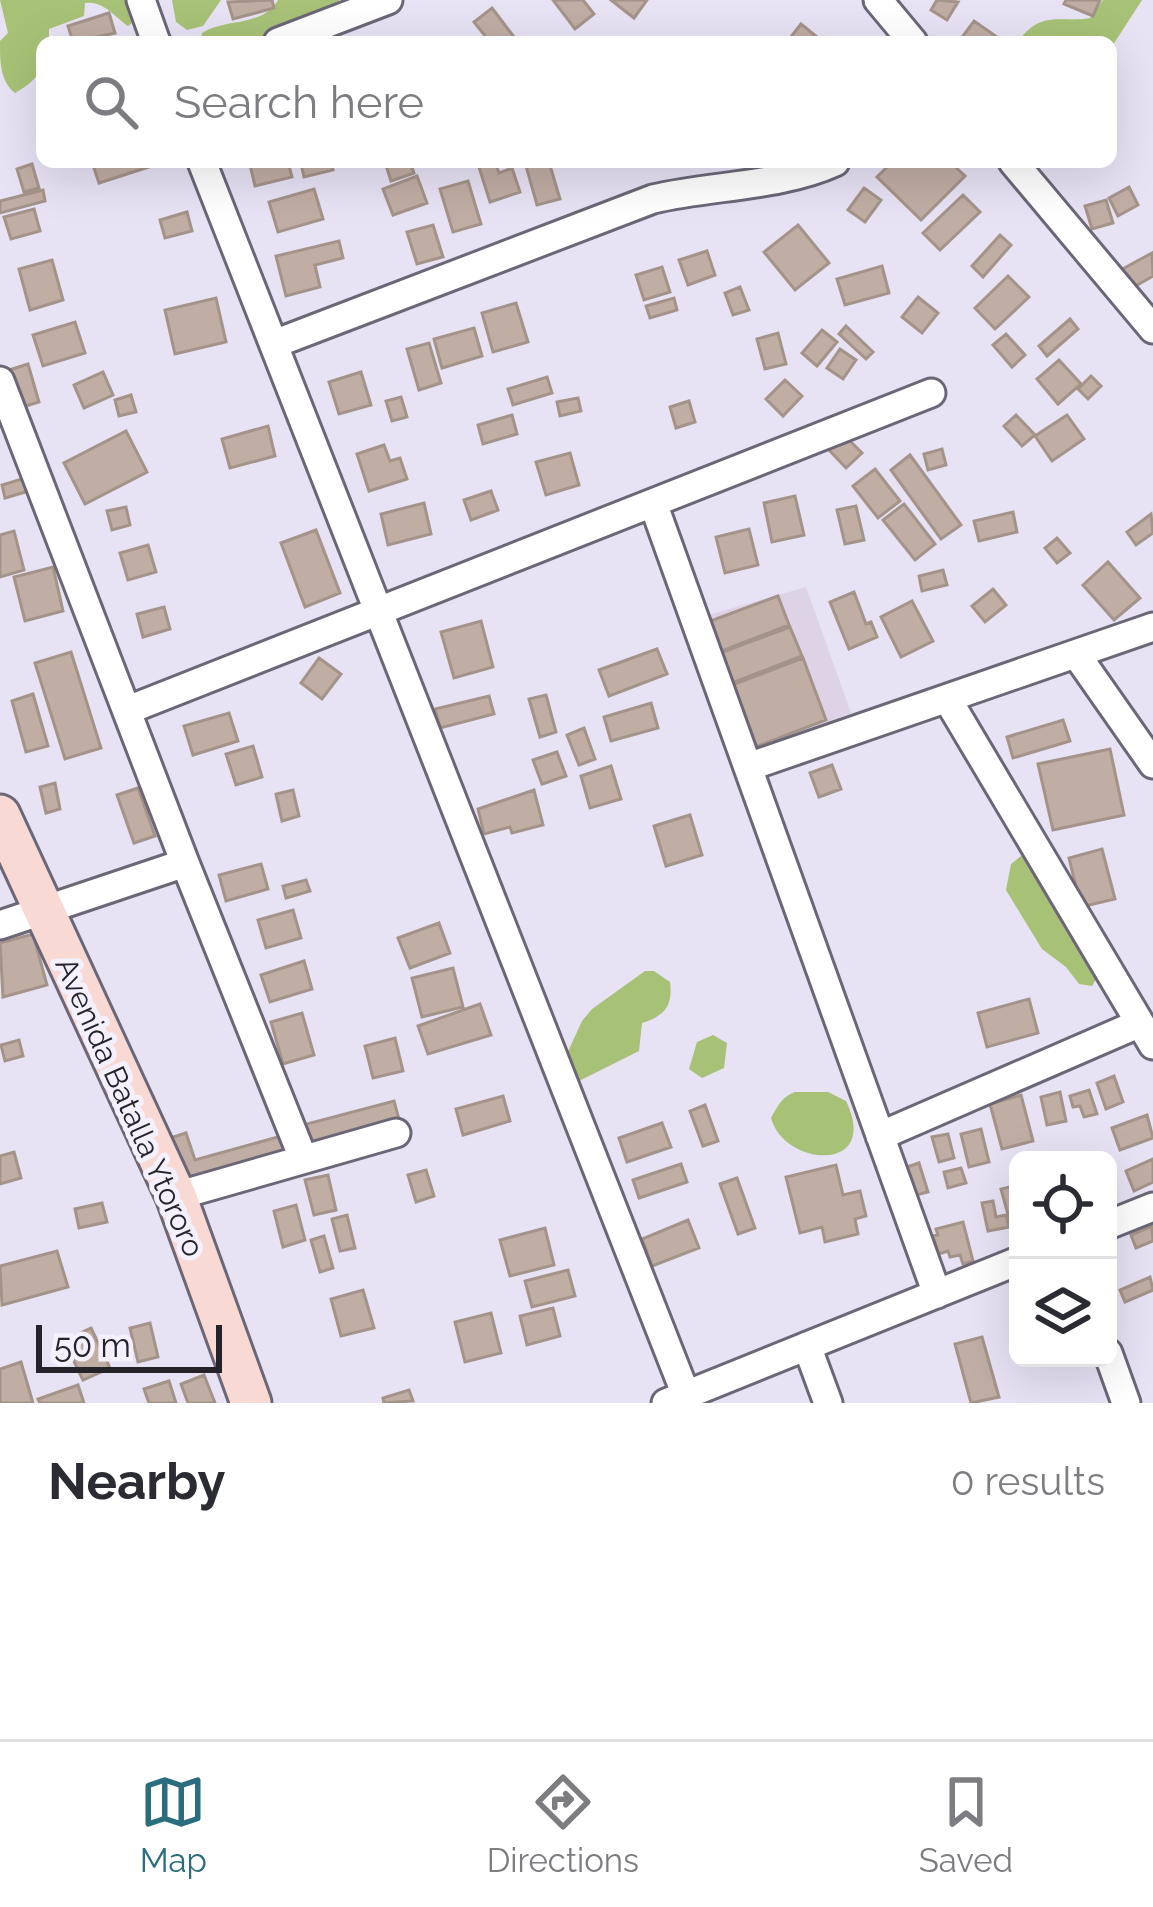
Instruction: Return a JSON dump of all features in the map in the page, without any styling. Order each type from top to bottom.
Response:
[{"type":"street","points":[[141,0],[154,36]]},
{"type":"street","points":[[294,36],[388,0]]},
{"type":"street","points":[[878,0],[908,36]]},
{"type":"street","points":[[204,168],[380,611],[676,1399],[1009,1266]]},
{"type":"street","points":[[274,344],[653,200],[822,168]]},
{"type":"street","points":[[1018,168],[1153,329]]},
{"type":"street","points":[[0,381],[303,1158]]},
{"type":"street","points":[[128,710],[931,393]]},
{"type":"street","points":[[653,503],[937,1294]]},
{"type":"street","points":[[748,766],[1153,627]]},
{"type":"street","points":[[1076,654],[1153,764]]},
{"type":"street","points":[[880,1136],[1146,1034],[948,700]]},
{"type":"street","name":"Avenida Batalla Ytororo","points":[[0,815],[176,1196],[250,1403]]},
{"type":"street","points":[[0,925],[185,863]]},
{"type":"street","points":[[176,1196],[396,1133]]},
{"type":"street","points":[[1117,1221],[1153,1207]]},
{"type":"street","points":[[807,1346],[828,1403]]},
{"type":"street","points":[[1113,1367],[1126,1403]]},
{"type":"shaded area","points":[[806,587],[851,713],[752,751],[705,616]]},
{"type":"green space","points":[[0,0],[134,0],[136,20],[128,26],[103,7],[85,3],[84,16],[49,29],[49,36],[36,36],[36,76],[15,93],[2,70],[0,41],[8,33]]},
{"type":"green space","points":[[172,0],[221,0],[203,26],[187,30],[176,22]]},
{"type":"green space","points":[[278,0],[340,0],[323,14],[266,36],[202,36],[211,28],[271,9]]},
{"type":"green space","points":[[1103,0],[1142,0],[1117,39],[1023,36],[1039,23],[1090,18]]},
{"type":"green space","points":[[1021,856],[1039,856],[1098,976],[1092,986],[1079,984],[1042,949],[1006,890],[1011,864]]},
{"type":"green space","points":[[645,971],[654,971],[670,982],[666,1009],[642,1023],[639,1051],[581,1080],[570,1092],[560,1069],[582,1021]]},
{"type":"green space","points":[[713,1035],[727,1043],[724,1068],[702,1078],[689,1069],[697,1042]]},
{"type":"green space","points":[[795,1092],[828,1092],[846,1101],[853,1125],[851,1141],[841,1151],[810,1153],[779,1134],[771,1118]]},
{"type":"building","points":[[272,0],[274,8],[233,19],[228,2]]},
{"type":"building","points":[[553,0],[583,0],[594,14],[575,29]]},
{"type":"building","points":[[611,0],[647,0],[634,18]]},
{"type":"building","points":[[937,0],[958,2],[947,20],[931,10]]},
{"type":"building","points":[[1066,0],[1100,0],[1093,16],[1064,4]]},
{"type":"building","points":[[492,8],[513,36],[485,36],[474,22]]},
{"type":"building","points":[[109,13],[115,33],[71,36],[68,26]]},
{"type":"building","points":[[974,21],[995,36],[963,36]]},
{"type":"building","points":[[801,24],[816,36],[792,36]]},
{"type":"building","points":[[32,164],[39,188],[24,192],[17,169]]},
{"type":"building","points":[[94,168],[146,168],[99,183]]},
{"type":"building","points":[[251,168],[290,168],[292,177],[255,186]]},
{"type":"building","points":[[302,168],[332,168],[333,170],[304,177]]},
{"type":"building","points":[[387,168],[412,168],[414,173],[391,181]]},
{"type":"building","points":[[479,168],[497,168],[499,173],[512,168],[520,192],[490,202]]},
{"type":"building","points":[[527,168],[551,168],[560,199],[537,205]]},
{"type":"building","points":[[886,168],[956,168],[965,176],[921,220],[877,177]]},
{"type":"building","points":[[417,176],[427,203],[393,215],[383,189]]},
{"type":"building","points":[[468,181],[481,224],[453,232],[440,189]]},
{"type":"building","points":[[1129,187],[1138,205],[1118,216],[1109,198]]},
{"type":"building","points":[[864,188],[881,200],[865,222],[848,210]]},
{"type":"building","points":[[314,189],[323,219],[278,232],[269,202]]},
{"type":"building","points":[[43,190],[45,201],[0,213],[0,201]]},
{"type":"building","points":[[963,195],[980,212],[940,250],[923,233]]},
{"type":"building","points":[[1106,200],[1113,223],[1092,229],[1085,206]]},
{"type":"building","points":[[34,209],[40,231],[11,239],[4,217]]},
{"type":"building","points":[[187,212],[192,231],[165,238],[160,220]]},
{"type":"building","points":[[433,225],[443,257],[417,264],[407,232]]},
{"type":"building","points":[[798,225],[829,263],[795,290],[764,252]]},
{"type":"building","points":[[1000,235],[1011,245],[983,277],[972,266]]},
{"type":"building","points":[[339,241],[343,258],[315,265],[320,287],[286,296],[276,256]]},
{"type":"building","points":[[707,251],[715,275],[688,285],[679,260]]},
{"type":"building","points":[[1152,253],[1153,276],[1125,292],[1115,273]]},
{"type":"building","points":[[52,260],[63,300],[30,310],[19,269]]},
{"type":"building","points":[[882,266],[889,293],[845,305],[837,279]]},
{"type":"building","points":[[662,267],[670,292],[644,300],[636,275]]},
{"type":"building","points":[[1008,276],[1029,297],[995,329],[975,308]]},
{"type":"building","points":[[740,287],[749,310],[733,315],[725,293]]},
{"type":"building","points":[[918,297],[938,313],[922,333],[902,317]]},
{"type":"building","points":[[216,298],[226,342],[175,354],[165,310]]},
{"type":"building","points":[[674,298],[677,310],[650,318],[646,306]]},
{"type":"building","points":[[516,303],[528,342],[493,352],[482,313]]},
{"type":"building","points":[[1070,319],[1078,329],[1047,356],[1039,346]]},
{"type":"building","points":[[75,322],[85,353],[43,366],[33,335]]},
{"type":"building","points":[[846,326],[873,352],[866,359],[839,334]]},
{"type":"building","points":[[474,328],[482,356],[442,368],[434,339]]},
{"type":"building","points":[[822,330],[837,342],[817,366],[802,353]]},
{"type":"building","points":[[778,333],[786,364],[765,369],[757,339]]},
{"type":"building","points":[[1006,334],[1025,355],[1012,367],[993,345]]},
{"type":"building","points":[[429,343],[441,383],[419,390],[407,349]]},
{"type":"building","points":[[840,349],[856,360],[843,379],[827,368]]},
{"type":"building","points":[[1059,360],[1081,384],[1058,404],[1037,379]]},
{"type":"building","points":[[28,364],[39,402],[16,409],[6,371]]},
{"type":"building","points":[[103,372],[113,395],[84,408],[74,385]]},
{"type":"building","points":[[361,372],[371,405],[339,414],[329,382]]},
{"type":"building","points":[[1091,376],[1101,386],[1088,399],[1078,389]]},
{"type":"building","points":[[547,377],[552,393],[513,405],[508,389]]},
{"type":"building","points":[[785,380],[802,396],[783,416],[766,399]]},
{"type":"building","points":[[131,395],[136,412],[119,416],[115,400]]},
{"type":"building","points":[[401,397],[407,417],[392,421],[386,401]]},
{"type":"building","points":[[578,398],[581,411],[560,416],[557,402]]},
{"type":"building","points":[[689,401],[695,422],[676,428],[670,407]]},
{"type":"building","points":[[512,415],[517,434],[483,444],[478,425]]},
{"type":"building","points":[[1016,415],[1035,435],[1022,446],[1004,426]]},
{"type":"building","points":[[1067,415],[1084,439],[1052,461],[1035,436]]},
{"type":"building","points":[[268,426],[275,456],[230,468],[222,439]]},
{"type":"building","points":[[126,431],[147,472],[85,504],[64,463]]},
{"type":"building","points":[[844,435],[862,453],[846,468],[829,450]]},
{"type":"building","points":[[384,445],[390,461],[400,458],[407,479],[369,491],[357,454]]},
{"type":"building","points":[[942,449],[946,465],[928,470],[924,454]]},
{"type":"building","points":[[570,453],[579,485],[546,495],[536,462]]},
{"type":"building","points":[[910,455],[961,525],[941,539],[891,470]]},
{"type":"building","points":[[875,469],[900,501],[878,518],[853,486]]},
{"type":"building","points":[[25,478],[29,491],[5,498],[2,485]]},
{"type":"building","points":[[491,491],[498,510],[471,520],[464,500]]},
{"type":"building","points":[[795,496],[804,535],[772,542],[764,503]]},
{"type":"building","points":[[424,503],[431,534],[388,545],[381,514]]},
{"type":"building","points":[[904,504],[935,544],[915,560],[883,520]]},
{"type":"building","points":[[856,506],[864,540],[845,544],[837,510]]},
{"type":"building","points":[[126,507],[130,525],[112,530],[107,511]]},
{"type":"building","points":[[1013,512],[1017,532],[979,541],[974,521]]},
{"type":"building","points":[[1151,514],[1153,533],[1136,545],[1127,532]]},
{"type":"building","points":[[749,529],[758,565],[725,573],[716,537]]},
{"type":"building","points":[[316,530],[340,593],[305,607],[281,543]]},
{"type":"building","points":[[14,531],[24,570],[0,577],[0,535]]},
{"type":"building","points":[[1057,538],[1070,553],[1057,563],[1045,548]]},
{"type":"building","points":[[148,545],[156,572],[128,580],[120,553]]},
{"type":"building","points":[[1108,562],[1140,598],[1114,620],[1083,585]]},
{"type":"building","points":[[53,567],[63,611],[25,621],[14,577]]},
{"type":"building","points":[[943,570],[947,585],[922,591],[919,576]]},
{"type":"building","points":[[993,589],[1006,605],[985,622],[972,606]]},
{"type":"building","points":[[854,592],[866,624],[871,622],[877,637],[849,649],[830,602]]},
{"type":"building","points":[[778,596],[789,625],[719,652],[708,622]]},
{"type":"building","points":[[912,601],[933,641],[901,657],[881,617]]},
{"type":"building","points":[[164,607],[170,629],[143,637],[137,614]]},
{"type":"building","points":[[481,621],[493,667],[454,678],[441,632]]},
{"type":"building","points":[[790,627],[802,656],[732,683],[720,653]]},
{"type":"building","points":[[657,649],[667,674],[609,696],[599,670]]},
{"type":"building","points":[[71,652],[101,748],[65,759],[35,663]]},
{"type":"building","points":[[319,658],[341,674],[322,699],[301,683]]},
{"type":"building","points":[[803,658],[826,720],[755,747],[732,685]]},
{"type":"building","points":[[33,694],[48,746],[26,752],[12,701]]},
{"type":"building","points":[[546,695],[556,732],[540,737],[529,699]]},
{"type":"building","points":[[489,696],[494,714],[440,728],[435,709]]},
{"type":"building","points":[[651,703],[658,728],[611,741],[604,717]]},
{"type":"building","points":[[229,713],[238,741],[193,755],[184,726]]},
{"type":"building","points":[[1063,720],[1070,741],[1013,758],[1007,737]]},
{"type":"building","points":[[584,728],[595,759],[579,765],[567,735]]},
{"type":"building","points":[[253,746],[262,777],[236,785],[226,754]]},
{"type":"building","points":[[1110,749],[1124,815],[1053,830],[1038,764]]},
{"type":"building","points":[[557,752],[566,776],[542,784],[533,760]]},
{"type":"building","points":[[832,765],[841,789],[819,797],[810,773]]},
{"type":"building","points":[[611,766],[621,799],[590,808],[581,776]]},
{"type":"building","points":[[55,783],[60,809],[46,813],[40,787]]},
{"type":"building","points":[[138,788],[155,836],[134,843],[117,795]]},
{"type":"building","points":[[293,790],[299,816],[282,821],[276,794]]},
{"type":"building","points":[[534,790],[543,825],[484,834],[478,809]]},
{"type":"building","points":[[690,815],[702,855],[666,866],[654,826]]},
{"type":"building","points":[[1102,849],[1115,899],[1081,907],[1069,858]]},
{"type":"building","points":[[261,864],[268,889],[226,901],[219,875]]},
{"type":"building","points":[[306,880],[310,891],[286,898],[283,886]]},
{"type":"building","points":[[293,910],[301,938],[266,948],[258,920]]},
{"type":"building","points":[[439,923],[450,953],[410,968],[398,938]]},
{"type":"building","points":[[33,934],[47,985],[3,997],[0,943]]},
{"type":"building","points":[[304,961],[312,989],[270,1002],[261,975]]},
{"type":"building","points":[[453,968],[463,1007],[422,1017],[412,978]]},
{"type":"building","points":[[1029,999],[1038,1033],[987,1047],[978,1013]]},
{"type":"building","points":[[480,1004],[491,1035],[428,1054],[418,1026]]},
{"type":"building","points":[[302,1013],[314,1055],[283,1064],[271,1022]]},
{"type":"building","points":[[395,1038],[403,1071],[373,1078],[365,1046]]},
{"type":"building","points":[[19,1040],[23,1056],[5,1061],[1,1045]]},
{"type":"building","points":[[1114,1076],[1123,1102],[1106,1109],[1097,1083]]},
{"type":"building","points":[[1089,1090],[1097,1114],[1084,1117],[1080,1106],[1073,1107],[1070,1096]]},
{"type":"building","points":[[1060,1092],[1066,1121],[1047,1125],[1041,1097]]},
{"type":"building","points":[[1021,1095],[1033,1141],[1002,1149],[990,1104]]},
{"type":"building","points":[[503,1096],[510,1121],[463,1135],[456,1109]]},
{"type":"building","points":[[394,1101],[400,1123],[309,1147],[303,1125]]},
{"type":"building","points":[[705,1105],[718,1141],[703,1146],[690,1111]]},
{"type":"building","points":[[1147,1115],[1153,1138],[1120,1150],[1112,1128]]},
{"type":"building","points":[[662,1123],[671,1147],[627,1162],[619,1138]]},
{"type":"building","points":[[981,1129],[989,1162],[969,1167],[961,1134]]},
{"type":"building","points":[[186,1133],[195,1160],[292,1133],[298,1153],[177,1188],[161,1141]]},
{"type":"building","points":[[948,1134],[954,1158],[939,1162],[932,1137]]},
{"type":"building","points":[[14,1152],[21,1178],[0,1184],[0,1156]]},
{"type":"building","points":[[1153,1159],[1153,1182],[1134,1191],[1126,1171]]},
{"type":"building","points":[[919,1163],[928,1192],[909,1197],[901,1169]]},
{"type":"building","points":[[681,1164],[687,1182],[639,1198],[633,1180]]},
{"type":"building","points":[[836,1165],[843,1195],[860,1191],[866,1216],[855,1219],[858,1234],[825,1242],[822,1227],[800,1233],[786,1177]]},
{"type":"building","points":[[961,1168],[966,1183],[948,1188],[944,1172]]},
{"type":"building","points":[[426,1170],[434,1196],[416,1202],[408,1175]]},
{"type":"building","points":[[328,1175],[336,1210],[314,1215],[305,1180]]},
{"type":"building","points":[[737,1178],[755,1228],[738,1234],[720,1184]]},
{"type":"building","points":[[1009,1187],[1009,1218],[1001,1189]]},
{"type":"building","points":[[993,1201],[996,1217],[1006,1215],[1009,1227],[988,1231],[982,1203]]},
{"type":"building","points":[[102,1203],[107,1222],[79,1228],[75,1209]]},
{"type":"building","points":[[296,1205],[305,1240],[283,1247],[274,1211]]},
{"type":"building","points":[[347,1215],[355,1248],[340,1251],[332,1219]]},
{"type":"building","points":[[688,1220],[699,1248],[652,1266],[642,1239]]},
{"type":"building","points":[[963,1222],[973,1261],[963,1264],[960,1255],[938,1254],[933,1236],[938,1235],[936,1229]]},
{"type":"building","points":[[1152,1226],[1153,1241],[1136,1248],[1131,1235]]},
{"type":"building","points":[[545,1228],[554,1265],[510,1276],[500,1240]]},
{"type":"building","points":[[324,1236],[333,1268],[320,1272],[311,1240]]},
{"type":"building","points":[[57,1251],[68,1287],[2,1305],[0,1266]]},
{"type":"building","points":[[568,1270],[575,1296],[532,1307],[525,1281]]},
{"type":"building","points":[[1150,1277],[1153,1290],[1125,1302],[1120,1290]]},
{"type":"building","points":[[363,1290],[374,1328],[341,1336],[331,1299]]},
{"type":"building","points":[[553,1308],[560,1336],[527,1345],[520,1316]]},
{"type":"building","points":[[491,1313],[501,1353],[465,1362],[455,1322]]},
{"type":"building","points":[[150,1323],[158,1357],[138,1362],[130,1328]]},
{"type":"building","points":[[91,1328],[110,1368],[83,1380],[64,1341]]},
{"type":"building","points":[[982,1337],[999,1397],[971,1403],[955,1344]]},
{"type":"building","points":[[21,1362],[33,1403],[0,1403],[0,1369]]},
{"type":"building","points":[[204,1375],[215,1403],[188,1403],[181,1384]]},
{"type":"building","points":[[169,1381],[176,1403],[149,1403],[144,1389]]},
{"type":"building","points":[[78,1385],[84,1403],[40,1403],[38,1399]]},
{"type":"building","points":[[409,1390],[413,1401],[384,1403],[383,1398]]}]
